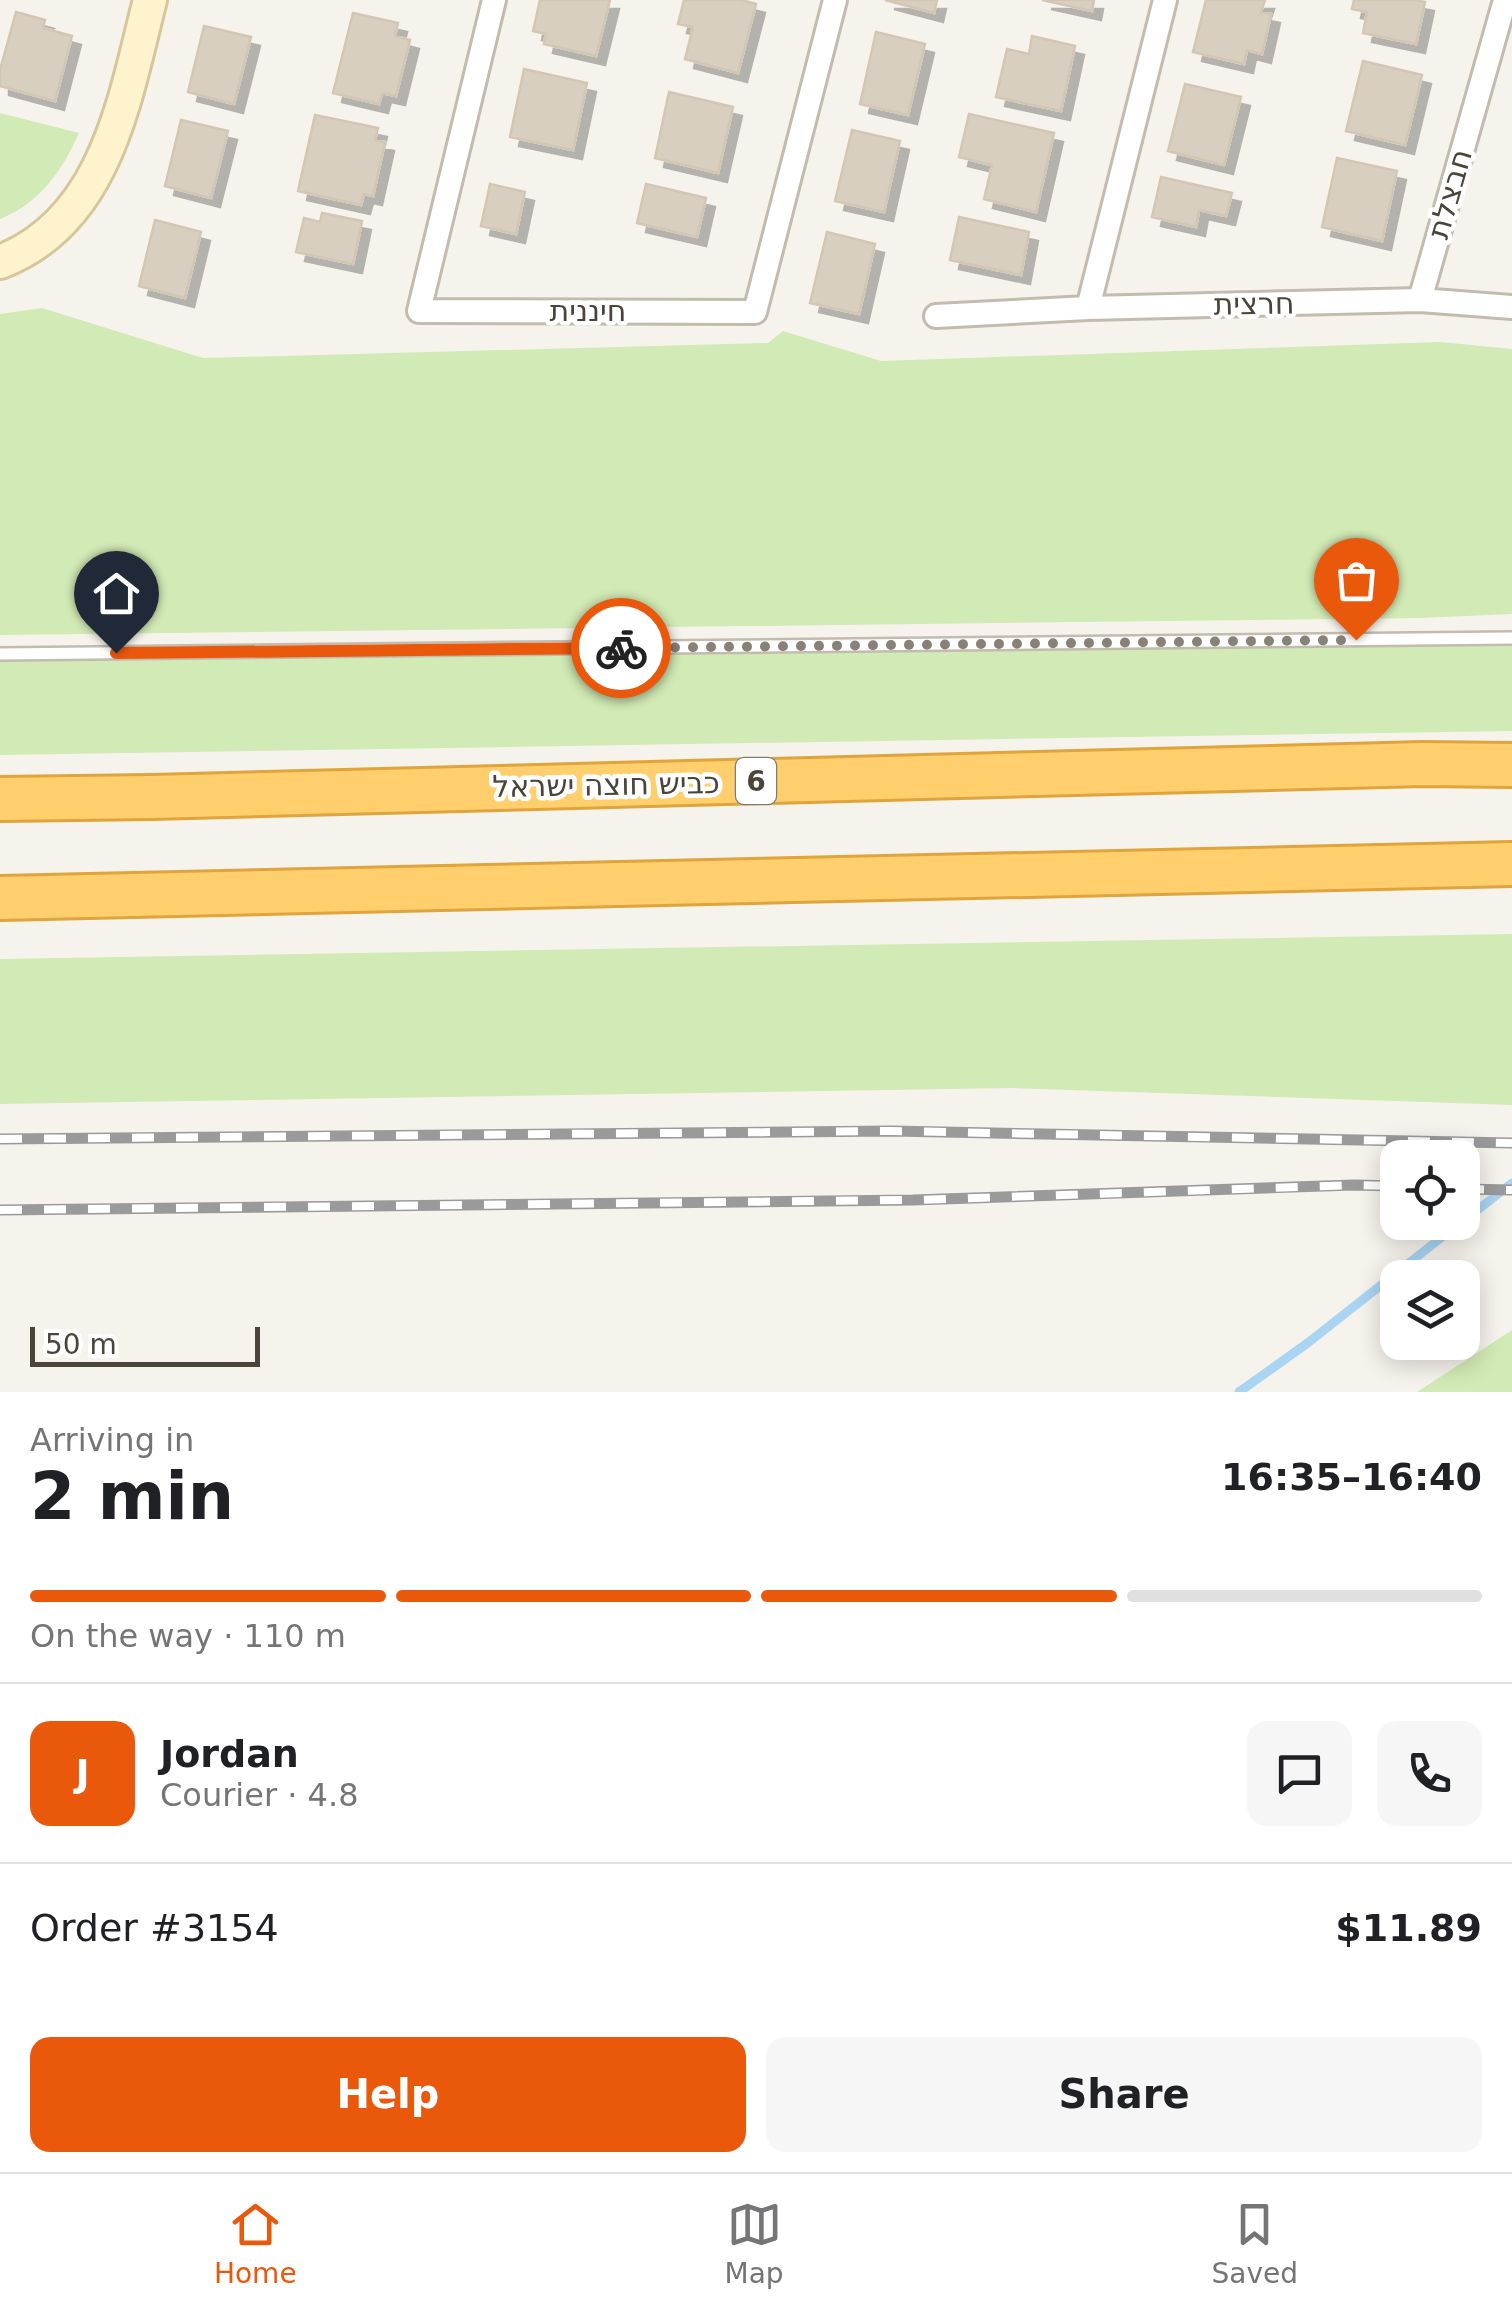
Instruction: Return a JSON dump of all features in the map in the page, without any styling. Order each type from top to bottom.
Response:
[{"type":"highway","name":"כביש חוצה ישראל","points":[[0,799],[1512,765]]},
{"type":"highway","points":[[0,898],[1512,864]]},
{"type":"street","points":[[0,262],[30,247],[62,220],[101,165],[114,137],[150,0]]},
{"type":"street","name":"חיננית","points":[[494,0],[419,310],[756,312],[835,0]]},
{"type":"street","points":[[1088,308],[1165,0]]},
{"type":"street","name":"חבצלת","points":[[1420,300],[1505,0]]},
{"type":"street","points":[[1420,300],[1512,307]]},
{"type":"street","name":"חרצית","points":[[936,316],[1420,300]]},
{"type":"lane","points":[[0,654],[1512,638]]},
{"type":"green space","points":[[0,113],[79,133],[65,160],[38,195],[0,219]]},
{"type":"green space","points":[[42,308],[203,358],[768,343],[783,331],[881,361],[1440,342],[1512,349],[1512,614],[0,635],[0,314]]},
{"type":"green space","points":[[1512,638],[1512,731],[0,755],[0,654]]},
{"type":"green space","points":[[1512,934],[1512,1105],[1012,1088],[0,1104],[0,959]]},
{"type":"green space","points":[[1512,1330],[1512,1392],[1417,1392],[1466,1360],[1480,1360],[1480,1351]]},
{"type":"building","points":[[540,0],[610,0],[596,56],[544,44],[546,34],[533,31]]},
{"type":"building","points":[[684,0],[741,0],[756,4],[738,73],[685,59],[693,27],[678,24]]},
{"type":"building","points":[[885,0],[937,0],[934,13]]},
{"type":"building","points":[[1042,0],[1094,0],[1092,11]]},
{"type":"building","points":[[1206,0],[1265,0],[1261,12],[1271,14],[1262,54],[1247,50],[1244,64],[1193,52]]},
{"type":"building","points":[[1354,0],[1425,2],[1416,44],[1363,33],[1367,12],[1352,9]]},
{"type":"building","points":[[16,12],[45,20],[43,28],[72,36],[55,101],[0,86],[0,70]]},
{"type":"building","points":[[353,13],[398,23],[395,36],[410,40],[396,96],[382,93],[379,104],[333,93]]},
{"type":"building","points":[[204,26],[251,37],[234,104],[188,92]]},
{"type":"building","points":[[876,32],[925,44],[908,115],[860,104]]},
{"type":"building","points":[[1032,36],[1075,46],[1061,111],[996,97],[1007,49],[1029,54]]},
{"type":"building","points":[[1363,61],[1422,75],[1405,145],[1346,131]]},
{"type":"building","points":[[524,69],[587,83],[573,150],[510,137]]},
{"type":"building","points":[[1185,84],[1241,97],[1224,165],[1168,151]]},
{"type":"building","points":[[669,92],[733,107],[718,173],[655,158]]},
{"type":"building","points":[[969,114],[1054,133],[1036,212],[984,199],[992,165],[959,157]]},
{"type":"building","points":[[315,115],[378,128],[375,140],[385,142],[373,196],[364,194],[361,205],[298,191]]},
{"type":"building","points":[[181,120],[228,131],[211,198],[165,186]]},
{"type":"building","points":[[852,130],[900,141],[884,212],[835,201]]},
{"type":"building","points":[[1337,158],[1397,171],[1382,241],[1322,227]]},
{"type":"building","points":[[1161,177],[1232,193],[1226,216],[1199,210],[1196,227],[1152,217]]},
{"type":"building","points":[[490,184],[525,192],[516,234],[481,226]]},
{"type":"building","points":[[646,184],[706,198],[697,237],[637,223]]},
{"type":"building","points":[[322,213],[362,221],[353,264],[296,252],[304,218],[320,222]]},
{"type":"building","points":[[959,217],[1029,232],[1021,275],[950,260]]},
{"type":"building","points":[[155,220],[201,232],[185,298],[139,286]]},
{"type":"building","points":[[827,232],[875,244],[859,314],[810,303]]},
{"type":"waterway","points":[[1480,1208],[1512,1183]]},
{"type":"waterway","points":[[1239,1392],[1438,1240]]},
{"type":"railway","points":[[0,1139],[892,1131],[1512,1143]]},
{"type":"railway","points":[[0,1210],[913,1200],[1380,1186]]},
{"type":"railway","points":[[1480,1189],[1512,1190]]},
{"type":"way so far","points":[[621,648],[1356,640]]},
{"type":"route","points":[[116,653],[621,648]]}]
